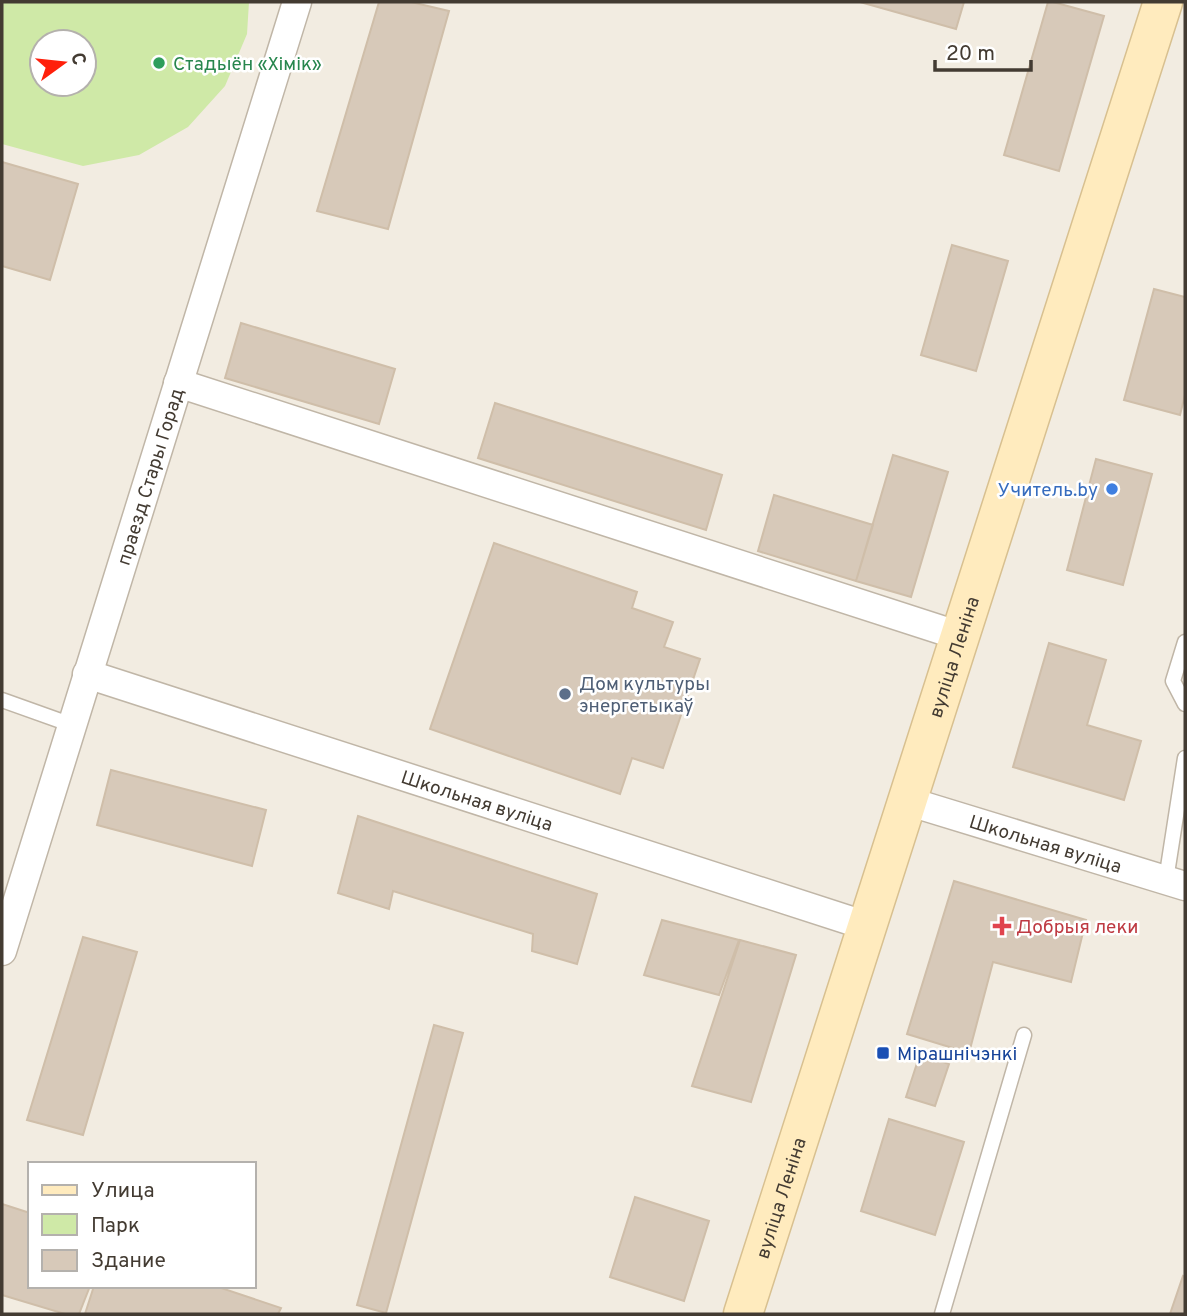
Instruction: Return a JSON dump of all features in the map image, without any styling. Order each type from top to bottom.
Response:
[{"type":"street","name":"праезд Стары Горад","points":[[2,951],[297,2]]},
{"type":"street","name":"вуліца Леніна","points":[[743,1314],[1163,2]]},
{"type":"street","points":[[178,383],[960,636]]},
{"type":"street","name":"Школьная вуліца","points":[[87,674],[867,926]]},
{"type":"street","name":"Школьная вуліца","points":[[907,801],[1176,883]]},
{"type":"lane","points":[[1185,642],[1173,681],[1185,704]]},
{"type":"lane","points":[[2,700],[72,725]]},
{"type":"lane","points":[[1176,883],[1185,758]]},
{"type":"lane","points":[[942,1314],[1024,1035]]},
{"type":"green space","name":"Стадыён «Хімік»","points":[[2,2],[249,2],[247,34],[225,86],[188,127],[139,155],[83,166],[2,144]]},
{"type":"building","points":[[379,2],[411,2],[449,11],[388,229],[317,211]]},
{"type":"building","points":[[860,2],[964,2],[956,29]]},
{"type":"building","points":[[1048,2],[1104,16],[1059,171],[1004,155]]},
{"type":"building","points":[[2,162],[78,184],[50,280],[2,266]]},
{"type":"building","points":[[952,245],[1008,261],[976,371],[921,355]]},
{"type":"building","points":[[1154,289],[1185,297],[1185,395],[1180,415],[1124,400]]},
{"type":"building","points":[[241,323],[395,369],[379,424],[225,378]]},
{"type":"building","points":[[495,403],[722,475],[706,530],[478,458]]},
{"type":"building","points":[[893,455],[948,472],[911,597],[856,581]]},
{"type":"building","points":[[1096,459],[1152,474],[1123,585],[1067,570]]},
{"type":"building","points":[[774,495],[873,525],[856,581],[758,551]]},
{"type":"building","name":"Дом культуры энергетыкаў","points":[[494,543],[637,592],[632,608],[673,622],[664,647],[700,659],[663,768],[632,758],[620,794],[430,729]]},
{"type":"building","points":[[1049,643],[1106,660],[1087,725],[1141,741],[1124,800],[1013,767]]},
{"type":"building","points":[[111,770],[266,810],[252,866],[97,825]]},
{"type":"building","points":[[358,816],[597,894],[577,964],[532,951],[533,934],[393,891],[389,909],[338,893]]},
{"type":"building","points":[[954,881],[1086,920],[1071,982],[993,962],[969,1053],[907,1034]]},
{"type":"building","points":[[662,920],[739,940],[719,995],[644,975]]},
{"type":"building","points":[[83,937],[137,952],[83,1135],[27,1120]]},
{"type":"building","points":[[740,940],[796,955],[751,1102],[692,1086]]},
{"type":"building","points":[[434,1025],[463,1033],[386,1313],[357,1305]]},
{"type":"building","points":[[920,1054],[949,1064],[935,1106],[906,1097]]},
{"type":"building","points":[[889,1119],[964,1142],[935,1235],[861,1211]]},
{"type":"building","points":[[635,1197],[709,1221],[684,1301],[610,1277]]},
{"type":"building","points":[[2,1204],[28,1212],[28,1288],[89,1288],[79,1314],[65,1314],[2,1295]]},
{"type":"building","points":[[1183,1276],[1185,1314],[1170,1314]]},
{"type":"building","points":[[93,1288],[221,1288],[281,1308],[278,1314],[85,1314]]},
{"type":"place","name":"Стадыён «Хімік»","points":[[159,63]]},
{"type":"place","name":"Учитель.by","points":[[1112,489]]},
{"type":"place","name":"Дом культуры энергетыкаў","points":[[565,694]]},
{"type":"place","name":"Добрыя леки","points":[[1002,926]]},
{"type":"place","name":"Мірашнічэнкі","points":[[883,1053]]}]
